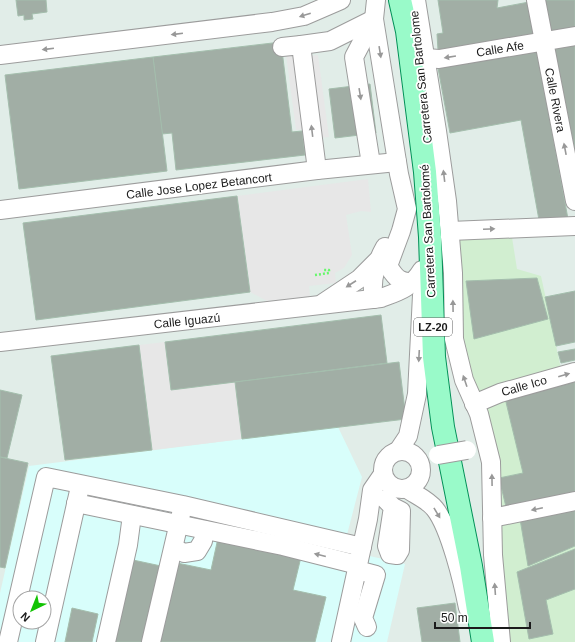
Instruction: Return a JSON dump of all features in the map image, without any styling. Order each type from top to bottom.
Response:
[{"type":"main road","name":"Carretera San Bartolome","points":[[408,3],[429,154]]},
{"type":"main road","name":"Carretera San Bartolomé","points":[[408,3],[408,31],[425,172],[430,237],[434,357],[443,427],[472,566],[483,642]]},
{"type":"main road","name":"Carretera San Bartolomé","points":[[429,154],[436,236],[441,356],[449,423],[478,564],[489,642]]},
{"type":"street","points":[[0,55],[272,22],[304,16],[341,0]]},
{"type":"street","points":[[376,0],[374,19],[398,168],[407,209],[401,231],[383,262],[377,298]]},
{"type":"street","name":"Calle Rivera","points":[[536,0],[575,200]]},
{"type":"street","name":"Carretera San Bartolomé","points":[[408,3],[426,58],[442,165],[450,231],[454,339],[464,380],[474,404]]},
{"type":"street","name":"Carretera San Bartolomé","points":[[398,451],[408,436],[412,423],[417,394],[421,328],[401,32],[408,3]]},
{"type":"street","points":[[282,47],[330,41],[374,19]]},
{"type":"street","points":[[370,164],[354,57],[374,19]]},
{"type":"street","name":"Calle Afe","points":[[426,58],[439,59],[575,36]]},
{"type":"street","points":[[301,45],[317,170]]},
{"type":"street","name":"Calle Jose Lopez Betancort","points":[[0,210],[370,164],[398,168]]},
{"type":"street","points":[[450,231],[575,226]]},
{"type":"street","points":[[383,262],[396,277],[404,282],[418,276]]},
{"type":"street","points":[[319,305],[360,279],[383,262]]},
{"type":"street","points":[[377,298],[406,288],[418,276]]},
{"type":"street","points":[[377,298],[395,299],[411,305],[421,328]]},
{"type":"street","name":"Calle Iguazú","points":[[0,342],[377,298]]},
{"type":"street","name":"Calle Ico","points":[[474,404],[500,393],[575,372]]},
{"type":"street","points":[[474,404],[479,414],[491,462],[493,562],[501,642]]},
{"type":"street","points":[[419,461],[486,444]]},
{"type":"street","points":[[341,642],[368,519],[372,490],[383,474],[384,465],[389,456],[398,451],[410,453],[419,461],[422,473],[417,483],[404,490],[368,519]]},
{"type":"street","points":[[383,474],[390,485],[425,500],[435,508],[443,524],[464,586],[472,642]]},
{"type":"street","points":[[8,642],[46,477],[183,506],[362,547]]},
{"type":"street","points":[[45,642],[80,484]]},
{"type":"street","points":[[492,518],[575,501]]},
{"type":"street","points":[[76,503],[283,546],[357,567],[376,575],[363,618],[368,634]]},
{"type":"street","points":[[151,642],[183,506]]},
{"type":"street","points":[[106,642],[128,545],[132,515]]},
{"type":"street","points":[[174,548],[184,554],[197,551],[203,542],[205,530]]},
{"type":"street","points":[[345,620],[368,634]]},
{"type":"path","points":[[315,275],[329,273],[329,270],[323,270]]},
{"type":"shaded area","points":[[295,54],[305,129],[296,130],[286,55]]},
{"type":"shaded area","points":[[318,55],[329,137],[320,138],[309,56]]},
{"type":"shaded area","points":[[368,179],[371,212],[361,211],[346,215],[352,255],[344,268],[335,273],[336,283],[309,286],[310,297],[267,301],[250,292],[237,196]]},
{"type":"shaded area","points":[[511,231],[517,269],[541,276],[563,378],[575,375],[575,642],[506,642],[496,528],[459,342],[453,234]]},
{"type":"shaded area","points":[[165,342],[171,390],[235,382],[242,439],[152,450],[139,345]]},
{"type":"shaded area","points":[[338,427],[362,477],[343,550],[405,564],[387,642],[0,642],[0,593],[29,466]]},
{"type":"building","points":[[16,0],[46,0],[47,12],[32,14],[33,19],[24,20],[24,15],[18,16]]},
{"type":"building","points":[[438,0],[498,0],[497,8],[529,2],[535,34],[438,50],[437,34],[443,33]]},
{"type":"building","points":[[544,0],[575,0],[575,28],[548,32]]},
{"type":"building","points":[[281,42],[292,132],[302,131],[305,155],[176,170],[172,133],[162,134],[153,57]]},
{"type":"building","points":[[575,42],[575,171],[553,46]]},
{"type":"building","points":[[537,50],[568,219],[539,220],[521,120],[450,133],[438,68]]},
{"type":"building","points":[[153,57],[167,171],[19,189],[5,75]]},
{"type":"building","points":[[370,84],[376,133],[335,138],[329,89]]},
{"type":"building","points":[[237,196],[250,292],[36,320],[23,223]]},
{"type":"building","points":[[537,278],[548,319],[474,339],[466,281]]},
{"type":"building","points":[[575,291],[575,342],[556,346],[545,297]]},
{"type":"building","points":[[381,315],[387,363],[171,390],[165,342]]},
{"type":"building","points":[[139,345],[152,450],[65,460],[51,356]]},
{"type":"building","points":[[575,349],[575,360],[561,363],[558,352]]},
{"type":"building","points":[[399,362],[406,419],[242,439],[235,382]]},
{"type":"building","points":[[575,382],[575,495],[507,511],[499,478],[523,473],[505,398]]},
{"type":"building","points":[[0,390],[22,395],[7,458],[0,457]]},
{"type":"building","points":[[0,457],[28,463],[5,568],[0,567]]},
{"type":"building","points":[[575,508],[575,546],[528,566],[520,519]]},
{"type":"building","points":[[218,538],[301,557],[293,590],[326,597],[315,642],[159,642],[177,563],[211,570]]},
{"type":"building","points":[[575,549],[575,589],[546,600],[553,634],[529,639],[517,572]]},
{"type":"building","points":[[133,560],[161,566],[144,642],[115,642]]},
{"type":"building","points":[[455,603],[460,642],[422,642],[417,608]]},
{"type":"building","points":[[72,608],[98,614],[92,642],[65,642]]}]
